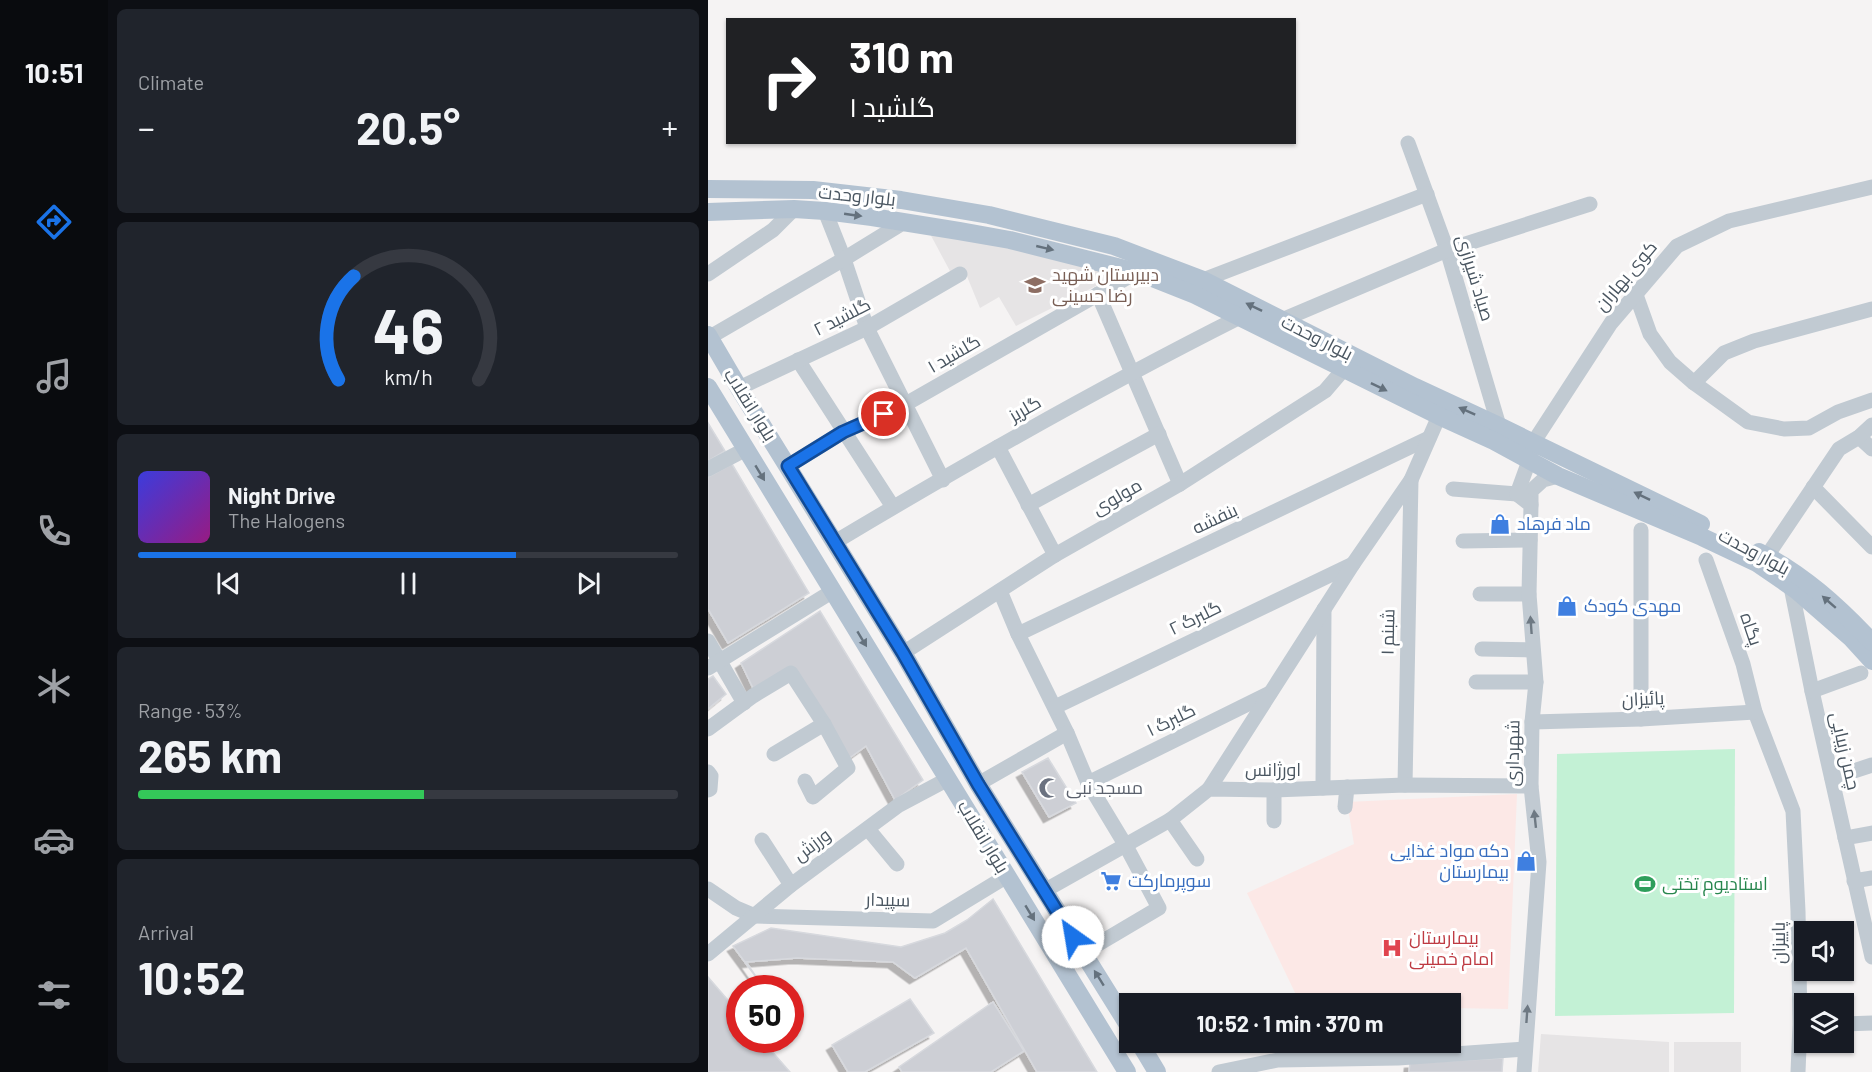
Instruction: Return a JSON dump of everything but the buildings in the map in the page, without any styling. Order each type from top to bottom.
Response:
[{"type":"main road","name":"بلوار وحدت","points":[[708,189],[813,190],[901,200],[989,215],[1114,246],[1203,280],[1415,387],[1767,556],[1812,586],[1857,625],[1872,642]]},
{"type":"main road","name":"بلوار وحدت","points":[[709,212],[794,209],[825,211],[960,231],[1032,245],[1137,272],[1195,295],[1439,417],[1494,441],[1558,476],[1702,537],[1757,564],[1791,587],[1851,638],[1866,667]]},
{"type":"main road","name":"بلوار انقلاب","points":[[709,336],[903,653],[978,784],[1119,1010]]},
{"type":"main road","name":"بلوار انقلاب","points":[[708,387],[1127,1072]]},
{"type":"main road","points":[[782,508],[798,497],[815,511]]},
{"type":"main road","points":[[1146,1053],[1157,1072]]},
{"type":"street","name":"صیاد شیرازی","points":[[1408,143],[1448,250],[1499,426]]},
{"type":"street","name":"کوی بهاران","points":[[1533,443],[1611,323],[1635,292],[1677,246],[1729,221],[1872,187]]},
{"type":"street","points":[[1203,280],[1427,194]]},
{"type":"street","points":[[1282,320],[1448,250],[1590,204]]},
{"type":"street","points":[[708,274],[774,230],[794,209]]},
{"type":"street","points":[[825,211],[867,328],[943,480]]},
{"type":"street","points":[[709,336],[901,224],[907,223]]},
{"type":"street","name":"گلشید ۱","points":[[788,466],[843,432],[904,405],[1137,272]]},
{"type":"street","name":"گلشید ۲","points":[[739,388],[867,328],[960,274]]},
{"type":"street","points":[[1635,292],[1650,334],[1670,362],[1694,383],[1748,422],[1784,429],[1809,428],[1838,412],[1872,400]]},
{"type":"street","points":[[1098,294],[1180,484]]},
{"type":"street","points":[[1694,383],[1724,353],[1754,341],[1872,309]]},
{"type":"street","name":"گلریز","points":[[835,542],[1131,372],[1238,318]]},
{"type":"street","points":[[798,360],[893,507]]},
{"type":"street","name":"مولوی","points":[[903,653],[1055,555],[1180,484],[1324,391],[1343,370]]},
{"type":"street","points":[[1044,891],[1170,820],[1209,789],[1353,564],[1411,480],[1439,417]]},
{"type":"street","points":[[1767,556],[1839,449],[1872,425]]},
{"type":"street","points":[[1028,506],[1159,434]]},
{"type":"street","points":[[1859,436],[1872,449]]},
{"type":"street","name":"بنفشه","points":[[1018,634],[1429,438]]},
{"type":"street","points":[[1517,494],[1533,443]]},
{"type":"street","points":[[998,447],[1055,555]]},
{"type":"street","points":[[708,469],[746,449]]},
{"type":"street","points":[[1531,504],[1531,491],[1543,480],[1558,476]]},
{"type":"street","name":"شبنم ۱","points":[[1405,785],[1411,480]]},
{"type":"street","points":[[1813,488],[1872,547]]},
{"type":"street","points":[[1453,489],[1517,494],[1531,504]]},
{"type":"street","name":"شهرداری","points":[[1524,1072],[1539,862],[1532,786],[1532,722],[1536,682],[1529,594],[1531,504]]},
{"type":"street","points":[[1641,530],[1641,719]]},
{"type":"street","points":[[1463,541],[1530,540]]},
{"type":"street","name":"پگاه","points":[[1706,560],[1743,664],[1755,712]]},
{"type":"street","name":"گلبرگ ۲","points":[[1055,707],[1353,564]]},
{"type":"street","name":"چمن زیبایی","points":[[1791,587],[1854,881],[1869,933],[1872,957]]},
{"type":"street","points":[[714,664],[833,591]]},
{"type":"street","points":[[1000,591],[1018,634],[1067,732],[1088,783],[1126,846],[1159,908],[1083,953]]},
{"type":"street","points":[[1480,594],[1529,594]]},
{"type":"street","points":[[1323,788],[1324,609]]},
{"type":"street","points":[[708,641],[714,664],[744,703]]},
{"type":"street","points":[[1482,649],[1533,650]]},
{"type":"street","points":[[1812,691],[1866,667]]},
{"type":"street","points":[[708,729],[791,673],[824,724],[848,768],[813,798],[805,781]]},
{"type":"street","points":[[1476,682],[1536,682]]},
{"type":"street","name":"گلبرگ ۱","points":[[1088,783],[1270,693]]},
{"type":"street","name":"پائیزان","points":[[1532,722],[1641,719],[1755,712]]},
{"type":"street","name":"پاییزان","points":[[1755,712],[1793,811],[1801,993]]},
{"type":"street","points":[[774,754],[824,724]]},
{"type":"street","points":[[978,784],[1067,732]]},
{"type":"street","points":[[1832,778],[1872,765]]},
{"type":"street","name":"ورزش","points":[[708,954],[791,885],[899,805],[948,779]]},
{"type":"street","name":"اورژانس","points":[[1209,789],[1274,790],[1405,785],[1532,786]]},
{"type":"street","points":[[1345,807],[1347,787]]},
{"type":"street","points":[[1274,790],[1274,821]]},
{"type":"street","points":[[1170,820],[1197,859]]},
{"type":"street","points":[[868,829],[897,864]]},
{"type":"street","points":[[1845,838],[1872,833]]},
{"type":"street","points":[[762,840],[791,885]]},
{"type":"street","name":"سپیدار","points":[[755,916],[933,921],[1007,876]]},
{"type":"street","points":[[1854,881],[1872,878]]},
{"type":"street","points":[[708,889],[736,908],[755,916]]},
{"type":"street","points":[[1854,1024],[1872,1023]]},
{"type":"street","points":[[1219,1072],[1278,1060],[1398,1065],[1525,1049]]},
{"type":"street","name":"پاییزان","points":[[1798,1072],[1800,1053]]},
{"type":"shaded area","name":"دبیرستان شهید رضا حسینی","points":[[928,230],[1132,268],[1016,326],[999,297],[980,308],[964,269],[951,273]]},
{"type":"shaded area","name":"بیمارستان امام خمینی","points":[[1517,794],[1508,1009],[1461,1008],[1461,993],[1295,993],[1247,893],[1354,844],[1347,802]]},
{"type":"shaded area","points":[[1541,1034],[1669,1042],[1669,1072],[1538,1072]]},
{"type":"shaded area","points":[[1674,1042],[1741,1042],[1741,1072],[1674,1072]]},
{"type":"green space","name":"استادیوم تختی","points":[[1735,749],[1734,1013],[1555,1016],[1557,754]]},
{"type":"place","name":"دبیرستان شهید رضا حسینی","points":[[1035,285]]},
{"type":"place","name":"ماد فرهاد","points":[[1500,524]]},
{"type":"place","name":"مهدی کودک","points":[[1567,606]]},
{"type":"place","name":"مسجد نبی","points":[[1049,788]]},
{"type":"place","name":"دکه مواد غذایی بیمارستان","points":[[1526,861]]},
{"type":"place","name":"سوپرمارکت","points":[[1111,881]]},
{"type":"place","name":"استادیوم تختی","points":[[1645,884]]},
{"type":"place","name":"بیمارستان امام خمینی","points":[[1392,948]]},
{"type":"route","points":[[884,414],[843,432],[788,466],[903,653],[978,784],[1073,937]]}]
